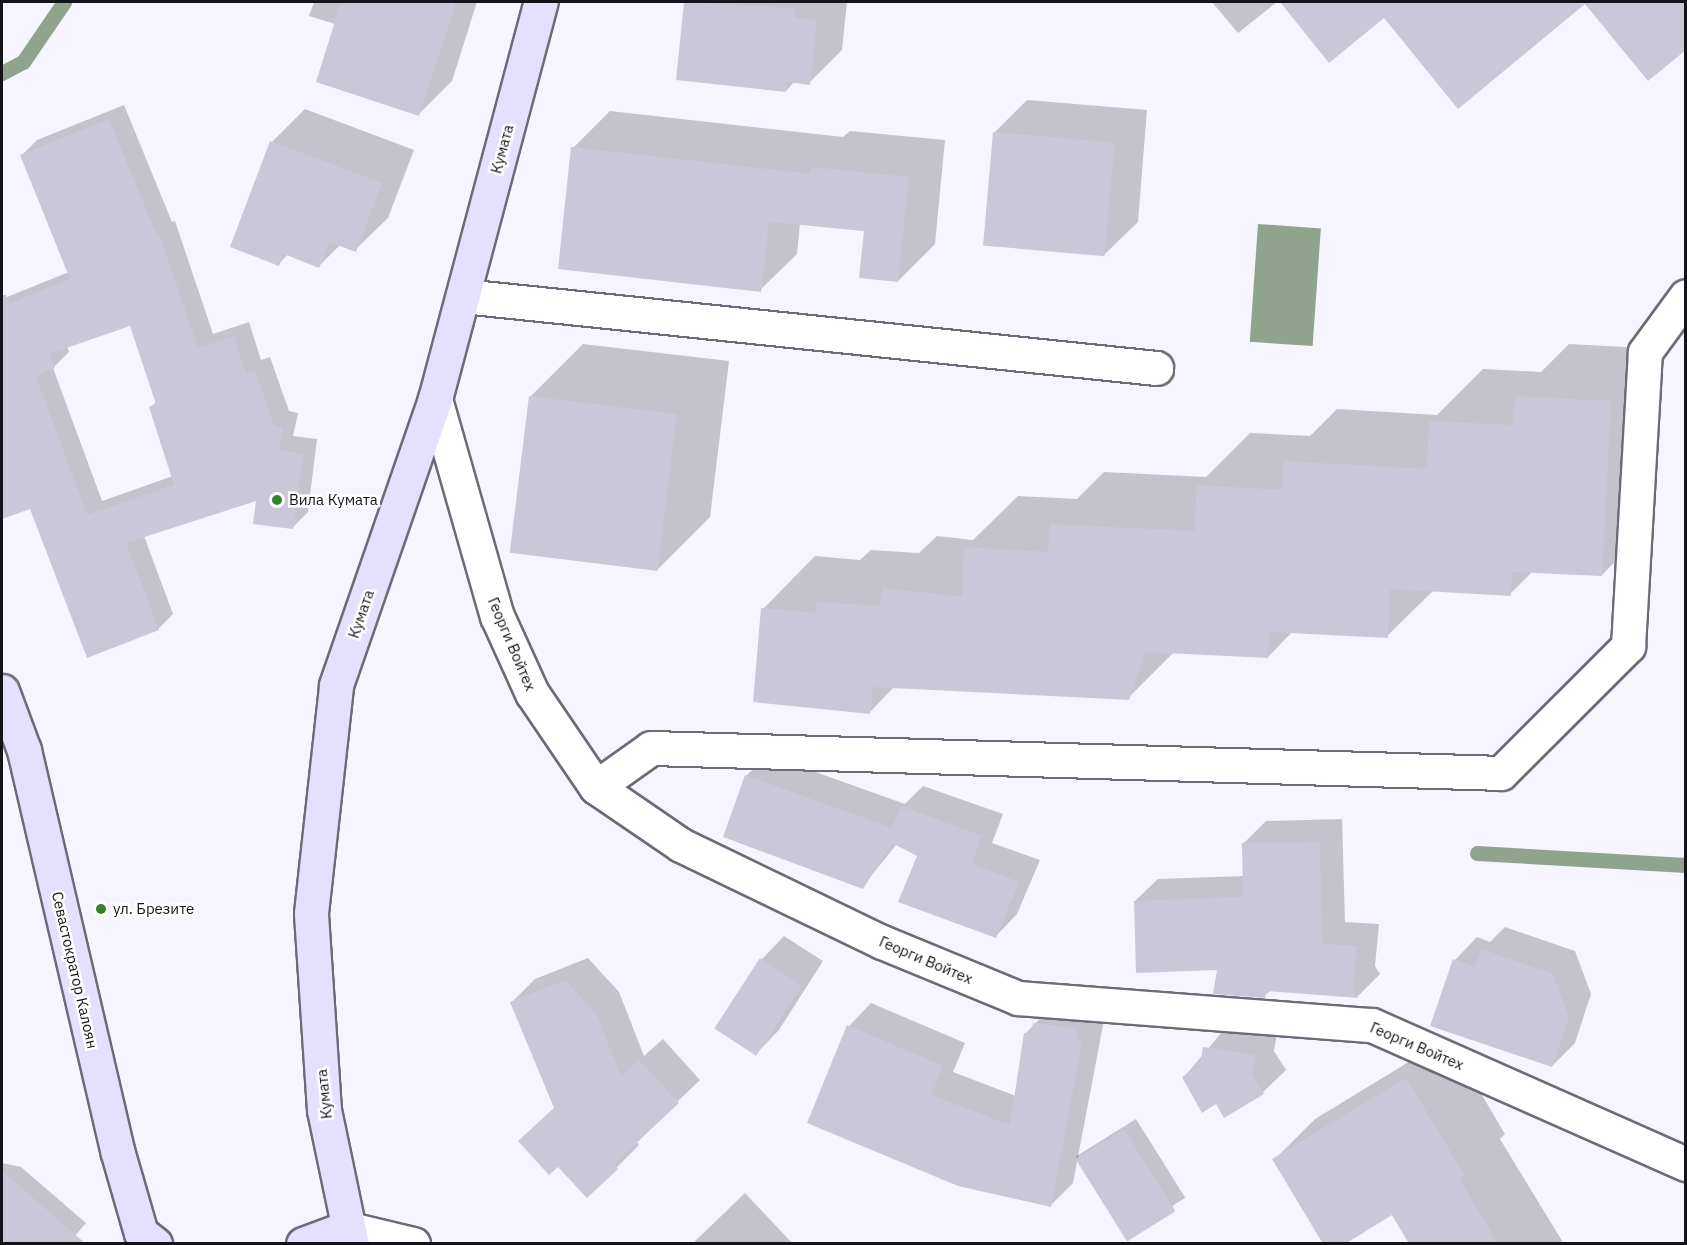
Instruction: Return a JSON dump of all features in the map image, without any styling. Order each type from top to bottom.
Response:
[{"type":"main road","name":"Кумата","points":[[349,1236],[324,1110],[312,901],[336,685],[435,399],[541,2]]},
{"type":"main road","name":"Севастократор Калоян","points":[[2,691],[24,750],[117,1150],[141,1233],[155,1244]]},
{"type":"main road","points":[[303,1244],[349,1236]]},
{"type":"street","points":[[463,296],[1156,368]]},
{"type":"street","points":[[596,787],[651,748],[1501,773],[1628,646],[1645,352],[1686,296]]},
{"type":"street","name":"Георги Войтех","points":[[435,399],[497,616],[532,693],[596,787],[681,845],[882,942],[1018,998],[1372,1025],[1686,1164]]},
{"type":"street","points":[[349,1236],[413,1244]]},
{"type":"shaded area","points":[[1258,224],[1321,228],[1313,346],[1250,342]]},
{"type":"building","points":[[341,2],[456,2],[419,116],[316,82]]},
{"type":"building","points":[[684,2],[795,8],[794,18],[817,20],[810,85],[787,82],[786,92],[676,80]]},
{"type":"building","points":[[1280,2],[1686,2],[1686,50],[1648,81],[1585,4],[1458,109],[1384,18],[1329,63]]},
{"type":"building","points":[[109,119],[157,236],[160,235],[198,348],[234,336],[246,374],[255,371],[274,426],[283,428],[279,450],[303,454],[293,529],[253,524],[256,501],[126,543],[159,630],[87,658],[30,509],[2,519],[2,295],[6,295],[9,304],[70,279],[20,155]],"holes":[[[130,326],[156,404],[149,407],[174,485],[87,515],[36,376],[55,368],[49,354]]]},
{"type":"building","points":[[993,132],[1115,143],[1105,256],[983,246]]},
{"type":"building","points":[[270,141],[382,183],[356,252],[329,242],[319,268],[284,254],[279,266],[230,247]]},
{"type":"building","points":[[571,147],[811,174],[811,167],[909,177],[898,282],[859,278],[864,231],[769,222],[761,292],[558,269]]},
{"type":"building","points":[[529,396],[677,414],[658,571],[510,553]]},
{"type":"building","points":[[1515,396],[1611,401],[1602,576],[1512,572],[1511,596],[1390,589],[1388,638],[1269,632],[1268,658],[1145,652],[1129,700],[873,687],[870,714],[753,702],[761,608],[816,613],[817,602],[880,606],[883,588],[962,597],[964,547],[1048,552],[1050,524],[1194,531],[1197,485],[1282,490],[1283,461],[1427,469],[1429,421],[1513,425]]},
{"type":"building","points":[[745,775],[892,828],[901,806],[982,836],[972,864],[1019,882],[996,938],[898,902],[917,856],[892,843],[863,889],[723,837]]},
{"type":"building","points":[[1320,842],[1322,944],[1357,946],[1353,990],[1358,998],[1266,991],[1265,998],[1213,994],[1217,970],[1136,973],[1134,901],[1243,897],[1242,843]]},
{"type":"building","points":[[1481,949],[1553,974],[1569,1018],[1552,1067],[1430,1026],[1453,959],[1475,967]]},
{"type":"building","points":[[760,958],[802,985],[756,1056],[714,1028]]},
{"type":"building","points":[[565,980],[597,1015],[621,1077],[639,1060],[679,1103],[614,1164],[618,1169],[587,1198],[558,1167],[549,1175],[518,1141],[554,1108],[510,1002]]},
{"type":"building","points":[[1033,1023],[1078,1029],[1077,1041],[1082,1042],[1051,1207],[958,1186],[807,1123],[847,1025],[943,1066],[931,1095],[1010,1125],[1024,1033],[1031,1034]]},
{"type":"building","points":[[1203,1047],[1255,1055],[1252,1074],[1264,1094],[1224,1118],[1216,1104],[1202,1113],[1182,1077],[1200,1066]]},
{"type":"building","points":[[1406,1078],[1465,1176],[1460,1180],[1498,1244],[1409,1244],[1392,1215],[1345,1244],[1323,1244],[1272,1159]]},
{"type":"building","points":[[1124,1129],[1175,1211],[1127,1241],[1076,1159]]},
{"type":"building","points":[[2,1171],[86,1244],[2,1244]]},
{"type":"waterway","points":[[2,73],[23,62],[64,2]]},
{"type":"waterway","points":[[1477,853],[1686,865]]},
{"type":"place","name":"Вила Кумата","points":[[277,500]]},
{"type":"place","name":"ул. Брезите","points":[[101,909]]}]
